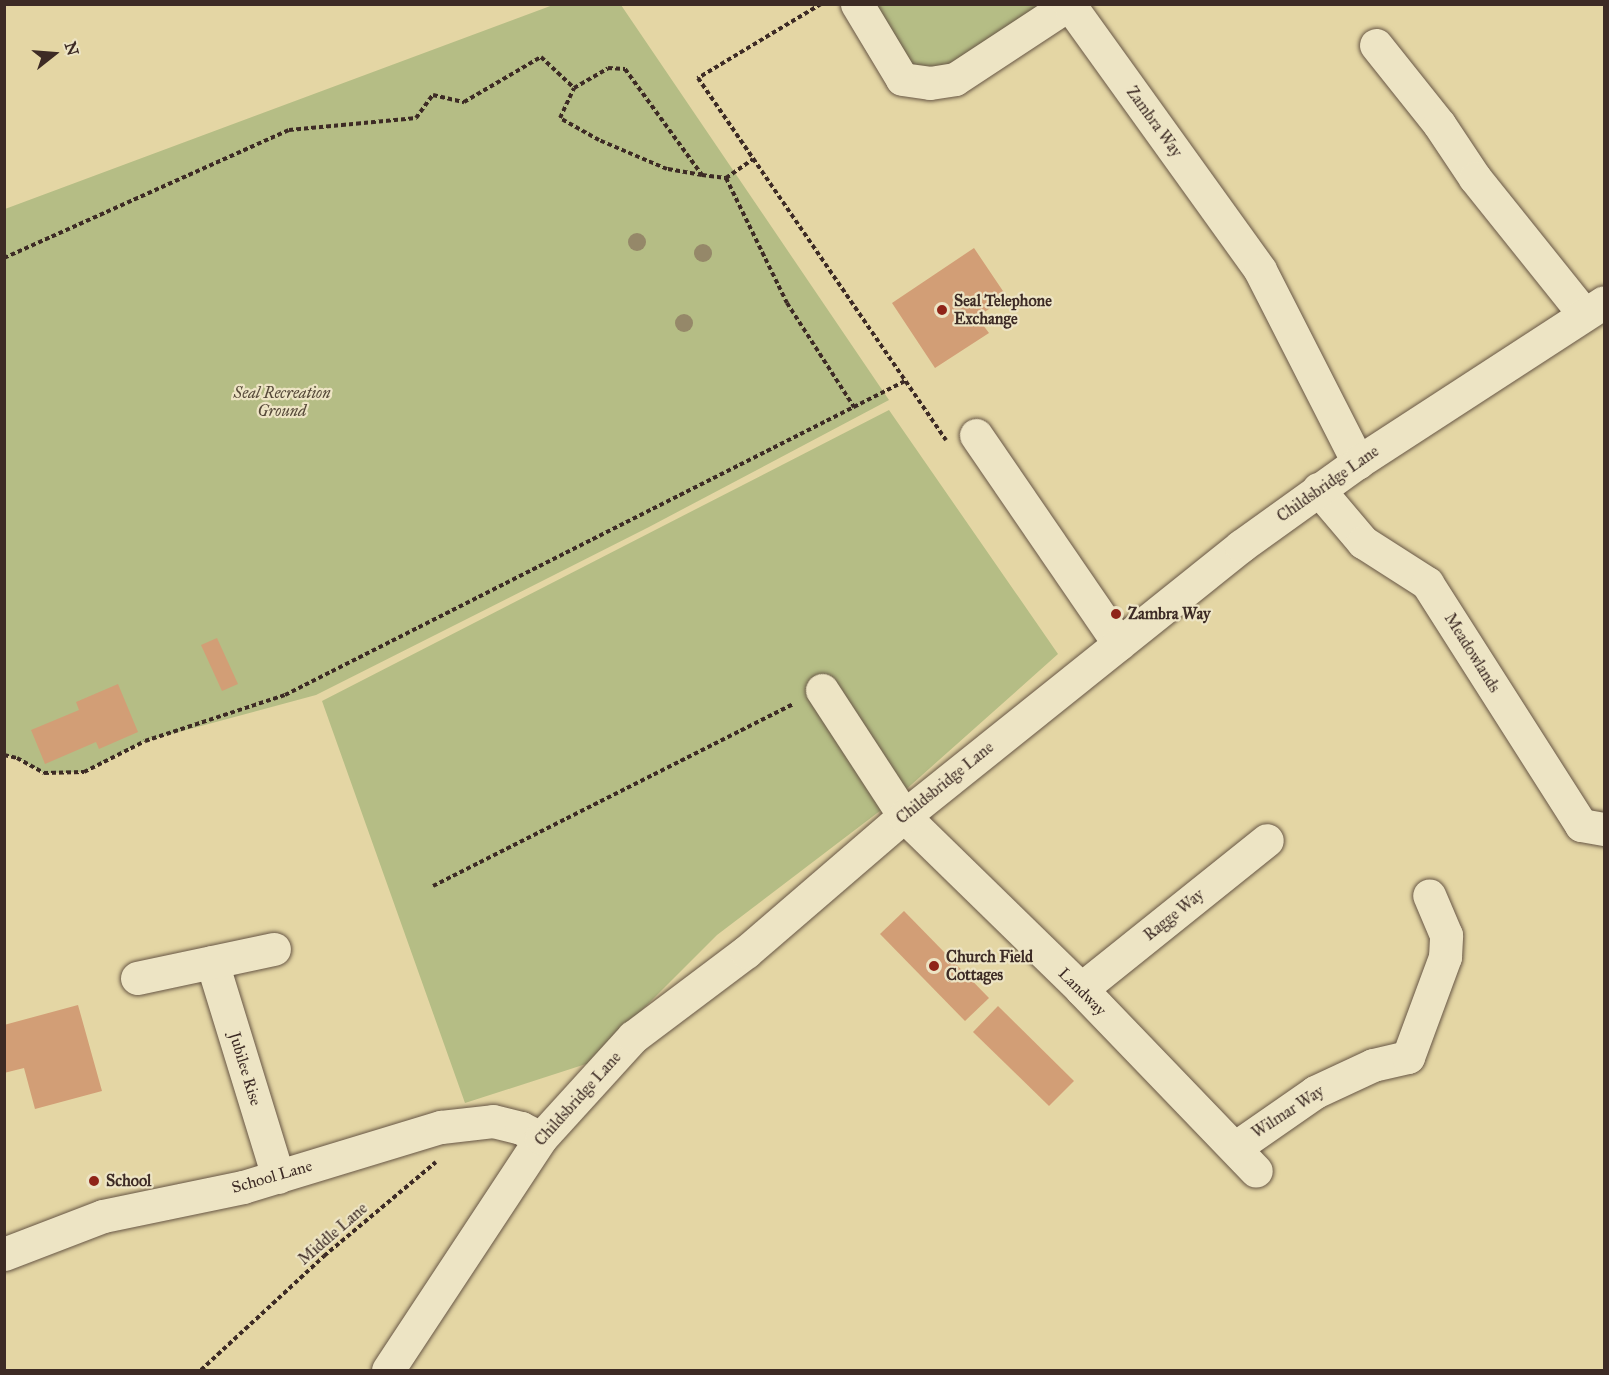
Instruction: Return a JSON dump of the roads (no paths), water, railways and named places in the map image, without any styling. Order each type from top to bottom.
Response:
[{"type":"street","name":"Zambra Way","points":[[857,4],[902,79],[930,83],[955,78],[1069,4],[1260,270],[1358,462]]},
{"type":"street","points":[[1376,45],[1597,311]]},
{"type":"street","name":"Childsbridge Lane","points":[[388,1371],[546,1131],[633,1037],[746,952],[904,816],[1318,489],[1597,311]]},
{"type":"street","points":[[964,442],[1119,644]]},
{"type":"street","name":"Meadowlands","points":[[1318,489],[1363,542],[1427,583],[1581,825],[1605,829]]},
{"type":"street","name":"Landway","points":[[822,690],[904,816],[1081,989],[1236,1147],[1256,1171]]},
{"type":"street","name":"Ragge Way","points":[[1081,989],[1267,840]]},
{"type":"street","name":"Wilmar Way","points":[[1236,1147],[1315,1092],[1372,1065],[1408,1057],[1445,957],[1446,935],[1428,895]]},
{"type":"street","points":[[137,978],[274,949]]},
{"type":"street","name":"Jubilee Rise","points":[[212,962],[278,1177]]},
{"type":"street","name":"School Lane","points":[[4,1254],[122,1210],[278,1177],[457,1124],[496,1122],[546,1131]]},
{"type":"place","name":"Seal Telephone Exchange","points":[[942,310]]},
{"type":"place","name":"Zambra Way","points":[[1116,614]]},
{"type":"place","name":"Church Field Cottages","points":[[934,966]]},
{"type":"place","name":"School","points":[[94,1181]]},
{"type":"park label","name":"Seal Recreation Ground","points":[[282,402]]}]
